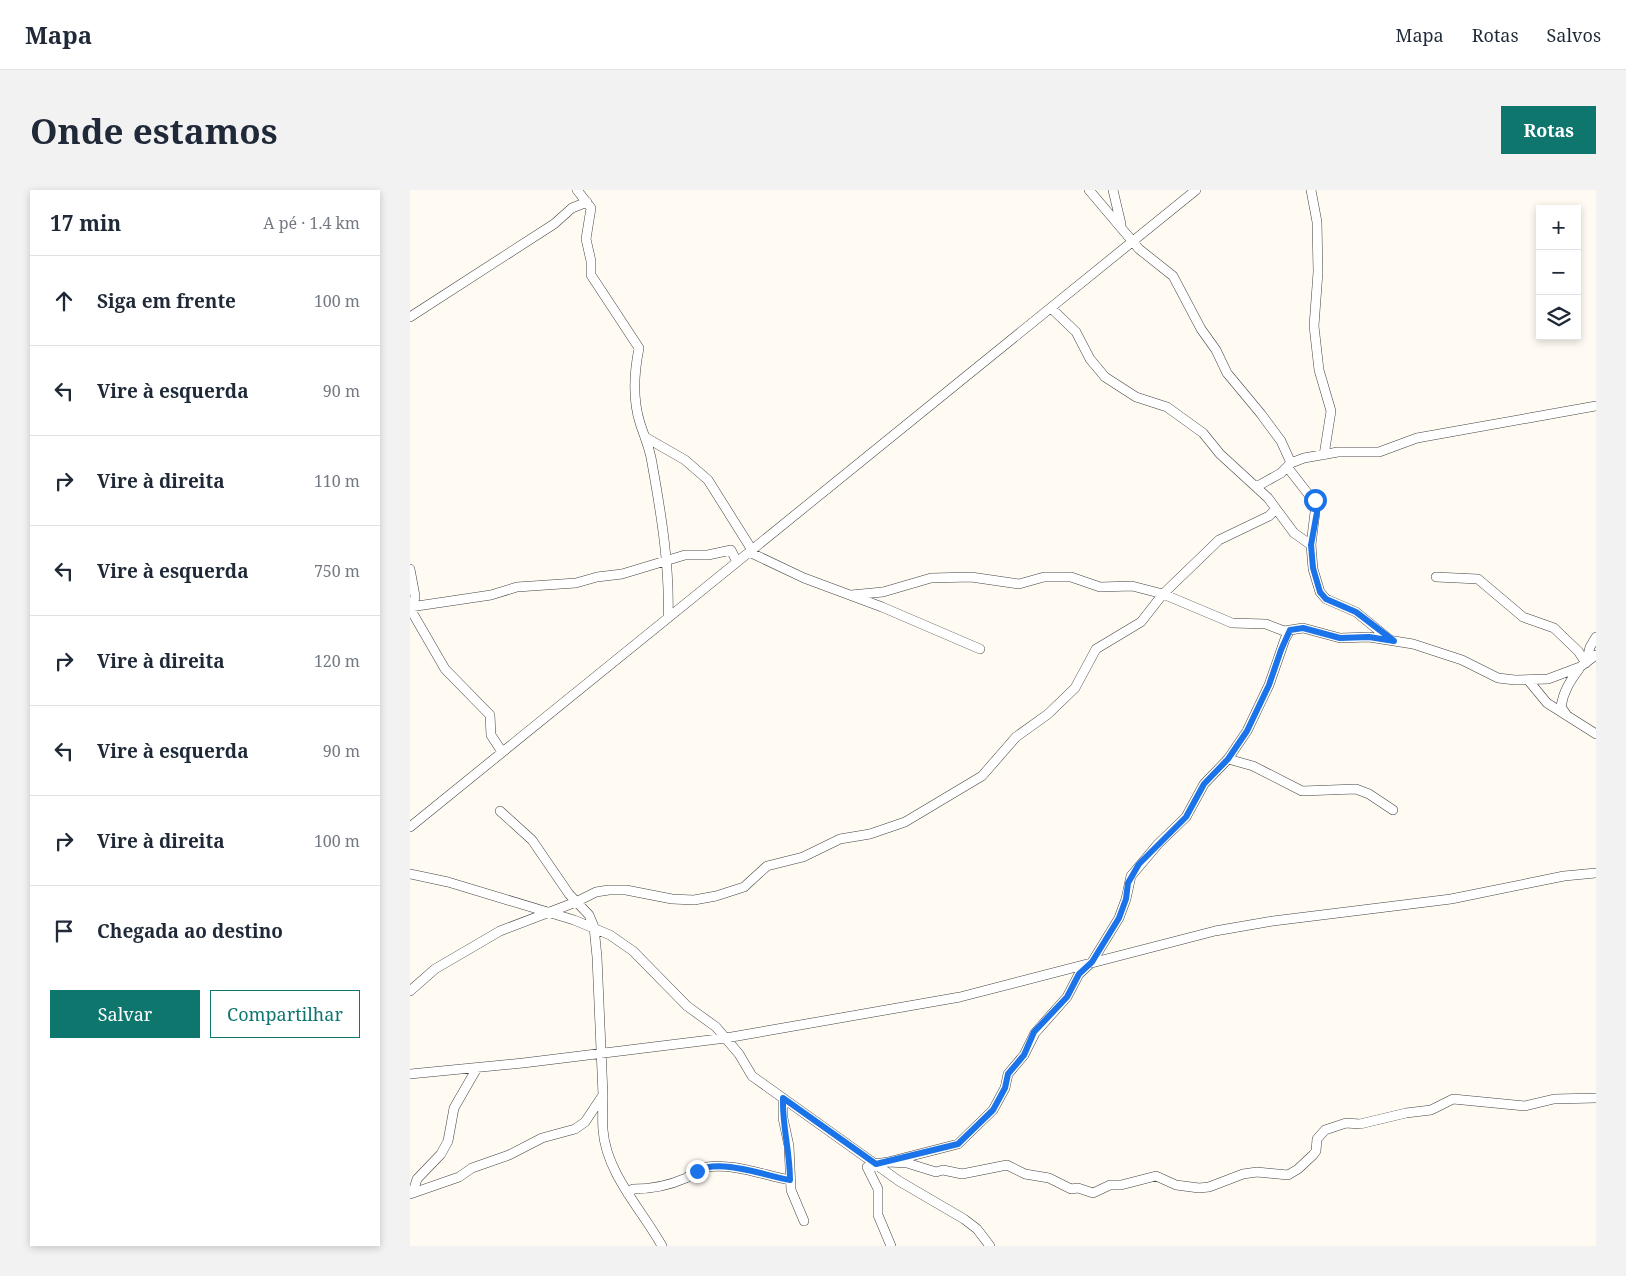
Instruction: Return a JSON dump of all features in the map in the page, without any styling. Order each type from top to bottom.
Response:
[{"type":"street","points":[[577,190],[587,202],[591,212],[586,239],[591,261],[591,275],[640,348],[634,382],[639,421],[645,437],[658,497],[668,618]]},
{"type":"street","points":[[1089,190],[1122,226],[1139,249],[1173,276],[1201,328],[1216,350],[1227,373],[1266,421],[1290,465],[1316,504],[1311,545],[1313,568],[1323,596],[1356,612],[1394,641]]},
{"type":"street","points":[[1113,190],[1122,226]]},
{"type":"street","points":[[410,827],[1196,190]]},
{"type":"street","points":[[1311,190],[1317,222],[1318,272],[1314,326],[1319,370],[1331,411],[1324,455]]},
{"type":"street","points":[[410,317],[554,224],[572,208],[587,202]]},
{"type":"street","points":[[1124,249],[1139,249]]},
{"type":"street","points":[[1051,308],[1076,332],[1090,359],[1105,377],[1136,397],[1144,401],[1157,403],[1175,413],[1203,433],[1220,454],[1268,498],[1294,533],[1311,545]]},
{"type":"street","points":[[1256,487],[1290,465],[1324,455],[1338,452],[1379,452],[1416,438],[1596,406]]},
{"type":"street","points":[[645,437],[685,460],[708,480],[751,551],[804,578],[851,595],[980,649]]},
{"type":"street","points":[[410,992],[435,969],[500,931],[576,902],[596,892],[609,890],[694,900],[732,892],[744,887],[767,866],[803,857],[840,839],[870,834],[899,825],[982,776],[1016,736],[1048,714],[1075,688],[1096,649],[1104,642],[1134,628],[1163,594],[1219,540],[1269,516],[1276,509]]},
{"type":"street","points":[[411,607],[491,595],[517,587],[576,583],[597,577],[622,574],[685,555],[708,555],[731,550],[737,562]]},
{"type":"street","points":[[410,569],[415,596],[411,607],[412,612],[445,669],[490,715],[491,735],[502,752]]},
{"type":"street","points":[[851,595],[883,592],[931,578],[966,576],[1020,584],[1044,577],[1071,578],[1100,587],[1132,586],[1163,594],[1177,598],[1223,621],[1266,624],[1284,631],[1303,628],[1340,638],[1364,637],[1413,644],[1471,664],[1498,678],[1548,679],[1583,665],[1596,655]]},
{"type":"street","points":[[1436,577],[1478,579],[1522,618],[1554,628],[1578,651],[1583,665]]},
{"type":"street","points":[[869,1172],[876,1164],[958,1144],[999,1101],[1008,1074],[1024,1055],[1034,1032],[1067,997],[1079,974],[1092,962],[1119,918],[1126,899],[1128,883],[1135,870],[1186,817],[1204,784],[1228,759],[1247,731],[1269,685],[1290,630]]},
{"type":"street","points":[[1568,716],[1561,707],[1562,698],[1566,688],[1583,665],[1596,637]]},
{"type":"street","points":[[1528,680],[1547,703],[1596,734]]},
{"type":"street","points":[[1228,759],[1253,766],[1302,791],[1356,789],[1369,794],[1393,810]]},
{"type":"street","points":[[500,811],[532,840],[576,902],[588,915],[594,927],[602,1052],[603,1131],[614,1166],[628,1194],[662,1246]]},
{"type":"street","points":[[410,1074],[477,1068],[726,1038],[960,997],[1183,938],[1239,927],[1450,900],[1564,876],[1596,873]]},
{"type":"street","points":[[410,874],[448,882],[594,927],[633,950],[687,1006],[726,1038],[752,1076],[899,1181],[964,1219],[977,1229],[990,1246]]},
{"type":"street","points":[[412,1192],[417,1179],[440,1154],[448,1141],[454,1108],[477,1068]]},
{"type":"street","points":[[412,1192],[459,1176],[472,1168],[509,1155],[542,1138],[575,1130],[584,1122],[603,1095]]},
{"type":"street","points":[[783,1098],[783,1118],[789,1146],[791,1190],[804,1221]]},
{"type":"street","points":[[888,1162],[907,1163],[936,1172],[943,1170],[962,1174],[1007,1165],[1025,1174],[1049,1178],[1070,1190],[1078,1188],[1093,1193],[1110,1185],[1121,1185],[1156,1176],[1184,1187],[1209,1187],[1243,1174],[1258,1172],[1282,1176],[1292,1174],[1316,1151],[1317,1139],[1325,1130],[1338,1125],[1360,1124],[1406,1113],[1425,1111],[1453,1099],[1525,1106],[1554,1099],[1596,1098]]},
{"type":"street","points":[[861,1154],[878,1189],[878,1215],[891,1246]]},
{"type":"street","points":[[628,1194],[633,1189],[651,1190],[686,1178],[702,1168],[717,1166],[743,1169],[790,1180]]},
{"type":"route","points":[[697,1171],[702,1168],[717,1166],[743,1169],[790,1180],[789,1146],[783,1118],[783,1098],[876,1164],[958,1144],[993,1110],[1005,1088],[1008,1074],[1024,1055],[1034,1032],[1067,997],[1079,974],[1092,962],[1119,918],[1126,899],[1128,883],[1139,864],[1176,829],[1192,808],[1204,784],[1215,775],[1238,746],[1269,685],[1290,630],[1303,628],[1340,638],[1369,637],[1394,641],[1387,638],[1368,620],[1356,612],[1326,599],[1320,592],[1313,568],[1311,545],[1317,512],[1315,500]]}]
